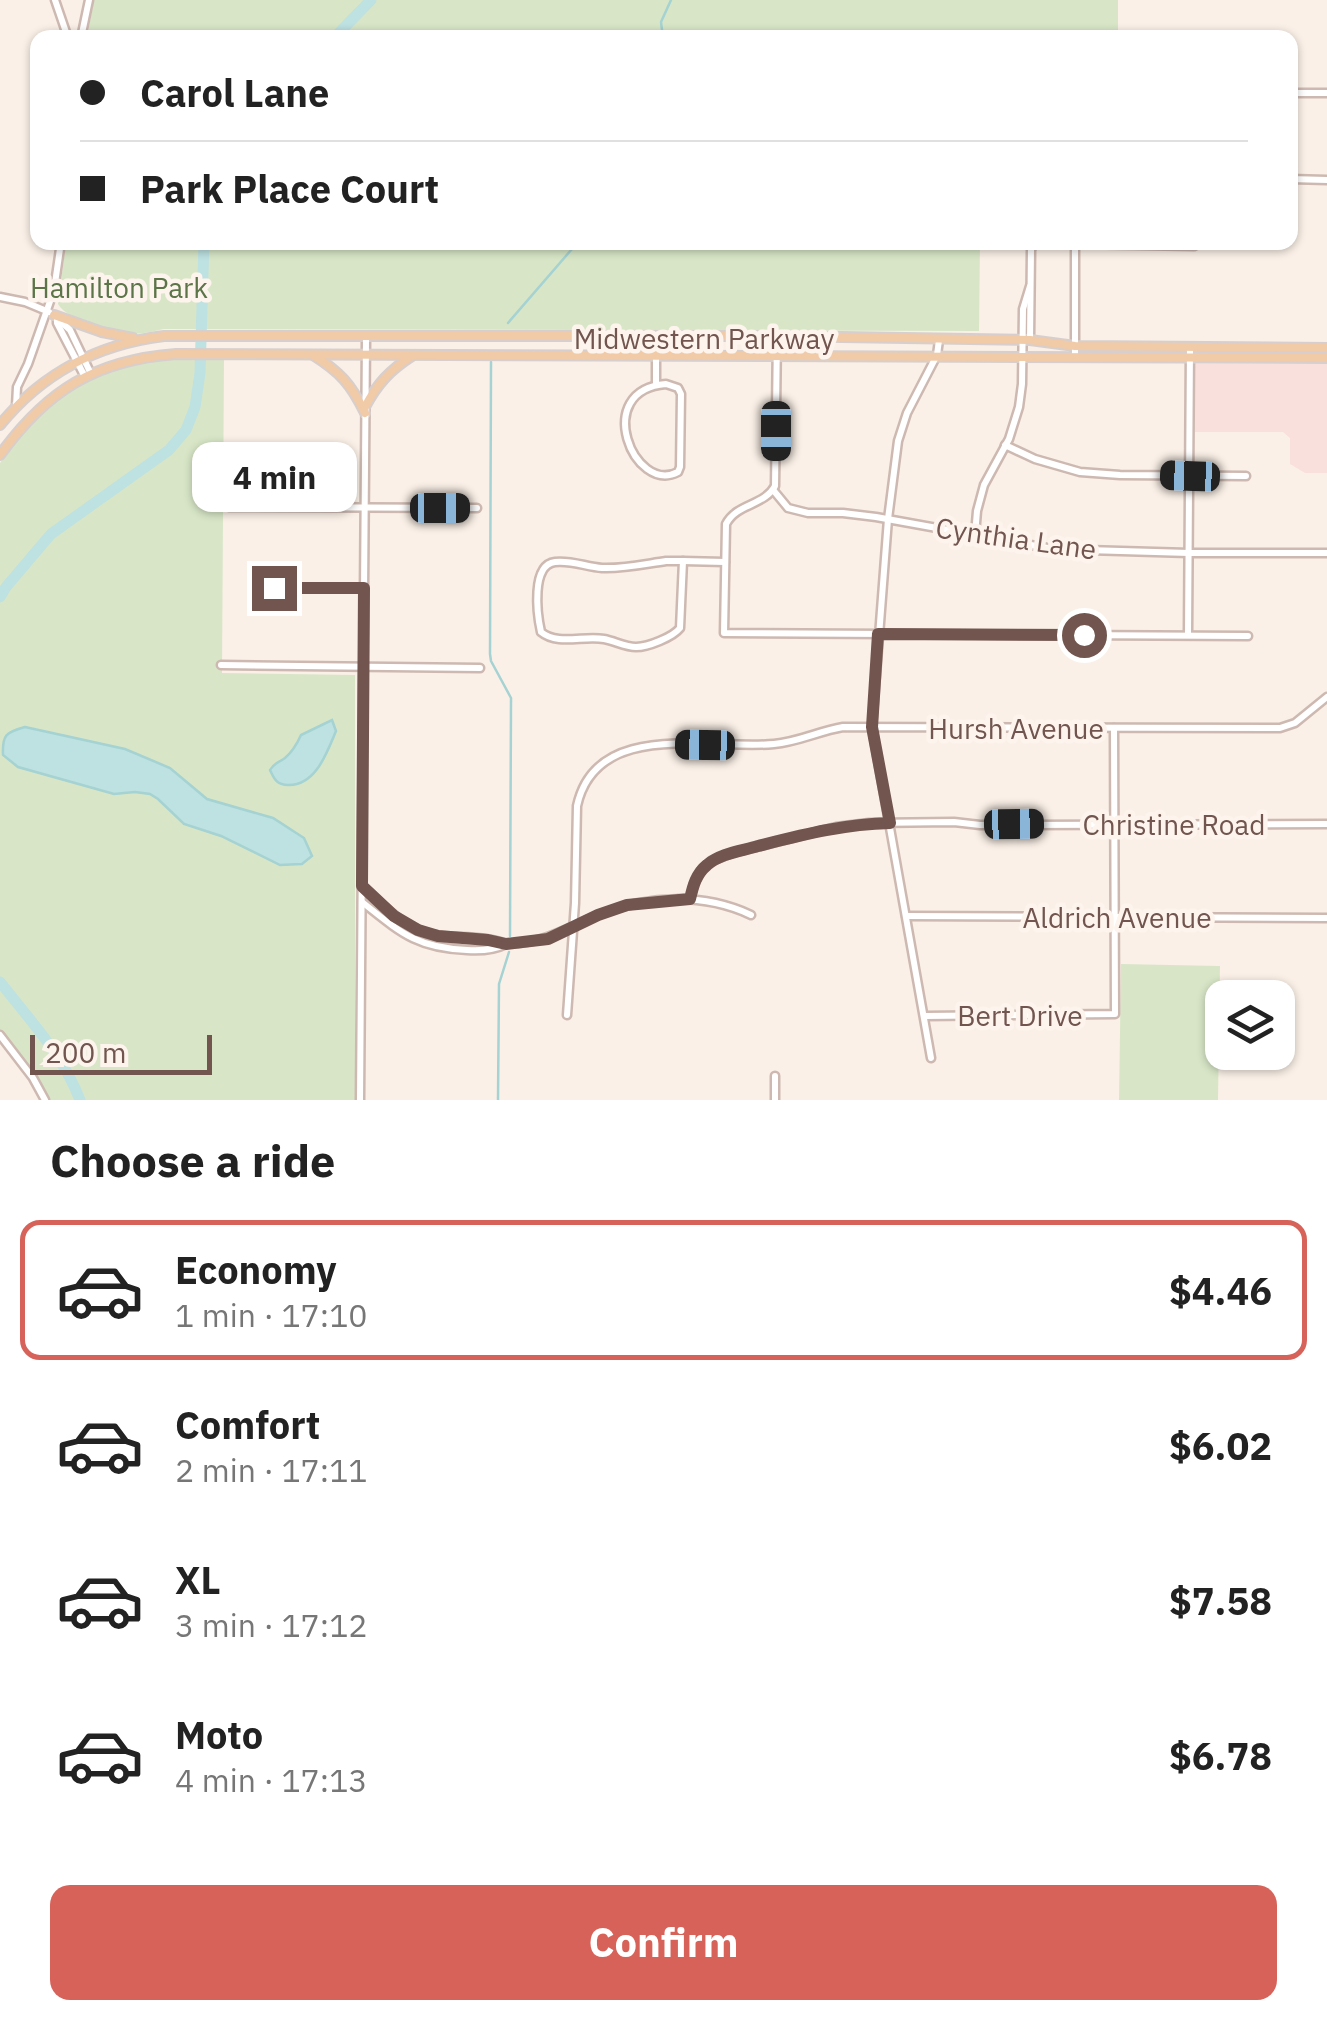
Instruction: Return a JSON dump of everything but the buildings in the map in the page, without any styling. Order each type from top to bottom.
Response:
[{"type":"main road","points":[[52,315],[102,332],[143,339]]},
{"type":"main road","name":"Midwestern Parkway","points":[[0,425],[34,389],[81,359],[143,339],[176,336],[777,336],[1025,340],[1074,346],[1327,346]]},
{"type":"main road","name":"Midwestern Parkway","points":[[0,456],[16,432],[50,398],[88,375],[140,358],[176,354],[1327,358]]},
{"type":"main road","points":[[313,355],[335,369],[365,410]]},
{"type":"main road","points":[[365,410],[376,386],[393,368],[413,356]]},
{"type":"street","points":[[55,0],[65,30]]},
{"type":"street","points":[[83,30],[89,0]]},
{"type":"street","points":[[1298,92],[1327,93]]},
{"type":"street","points":[[1298,180],[1327,180]]},
{"type":"street","points":[[16,406],[17,387],[52,315],[60,250]]},
{"type":"street","points":[[975,535],[984,486],[1006,445],[1019,406],[1031,250]]},
{"type":"street","points":[[1075,250],[1075,356]]},
{"type":"street","points":[[0,296],[52,315],[70,330],[88,375]]},
{"type":"street","points":[[777,336],[776,480],[774,491],[766,498],[737,510],[728,519],[724,633],[1248,636]]},
{"type":"street","points":[[656,384],[652,342],[692,337]]},
{"type":"street","points":[[360,1100],[366,338]]},
{"type":"street","points":[[931,1058],[872,727],[898,441],[906,413],[937,356],[939,340]]},
{"type":"street","points":[[1188,634],[1190,347]]},
{"type":"street","points":[[656,384],[674,385],[680,394],[680,467],[670,476],[645,469],[625,431],[630,402],[640,391],[656,384]]},
{"type":"street","points":[[1006,445],[1034,459],[1080,472],[1120,476],[1246,476]]},
{"type":"street","name":"Cynthia Lane","points":[[774,491],[788,508],[808,514],[856,514],[1052,549],[1327,554]]},
{"type":"street","points":[[229,507],[477,508]]},
{"type":"street","points":[[683,561],[680,628],[673,636],[633,647],[604,639],[554,639],[541,632],[539,579],[548,563],[606,568],[683,561],[725,562]]},
{"type":"street","points":[[274,588],[364,588]]},
{"type":"street","points":[[221,665],[480,668]]},
{"type":"street","name":"Hursh Avenue","points":[[568,1015],[577,806],[584,782],[597,766],[616,754],[641,746],[778,744],[834,728],[1280,728],[1295,723],[1327,697]]},
{"type":"street","points":[[1114,728],[1116,917]]},
{"type":"street","name":"Christine Road","points":[[690,899],[702,870],[719,857],[836,827],[890,823],[1327,824]]},
{"type":"street","points":[[362,886],[394,916],[418,930],[506,944],[548,939],[627,905],[690,899],[725,905],[751,915]]},
{"type":"street","points":[[362,902],[405,936],[434,948],[482,951],[506,944]]},
{"type":"street","name":"Aldrich Avenue","points":[[906,916],[1327,918]]},
{"type":"street","name":"Bert Drive","points":[[925,1016],[1115,1014],[1116,917]]},
{"type":"street","points":[[0,1036],[44,1100]]},
{"type":"street","points":[[775,1076],[775,1100]]},
{"type":"shaded area","points":[[1195,364],[1327,364],[1327,473],[1305,473],[1290,464],[1290,438],[1283,432],[1195,432]]},
{"type":"green space","points":[[94,0],[1118,0],[1118,30],[88,30]]},
{"type":"green space","name":"Hamilton Park","points":[[65,250],[980,250],[979,331],[164,329],[124,333],[80,321],[58,304]]},
{"type":"green space","points":[[167,358],[224,359],[222,673],[355,675],[355,1100],[48,1100],[0,1030],[0,463],[33,421],[71,391],[115,370]]},
{"type":"green space","points":[[1121,964],[1220,966],[1220,980],[1205,980],[1205,1070],[1218,1070],[1218,1100],[1119,1100]]},
{"type":"water","points":[[332,720],[336,731],[313,774],[298,784],[276,781],[270,770],[290,753],[301,735]]},
{"type":"water","points":[[25,727],[125,749],[170,768],[207,799],[273,818],[304,838],[312,856],[302,864],[280,865],[221,836],[184,824],[150,794],[114,794],[18,767],[3,755],[3,743],[9,733]]},
{"type":"waterway","points":[[342,30],[371,0]]},
{"type":"waterway","points":[[662,30],[661,22],[671,0]]},
{"type":"waterway","points":[[0,597],[51,534],[169,450],[186,430],[195,407],[200,373],[204,250]]},
{"type":"waterway","points":[[508,323],[571,250]]},
{"type":"waterway","points":[[491,362],[490,654],[511,698],[510,936]]},
{"type":"waterway","points":[[498,1100],[499,984],[509,952]]},
{"type":"waterway","points":[[0,982],[55,1053],[80,1100]]},
{"type":"route","points":[[274,588],[364,588],[362,886],[394,916],[418,930],[506,944],[548,939],[627,905],[690,899],[697,877],[719,857],[836,827],[890,823],[872,727],[878,634],[1084,635]]}]
